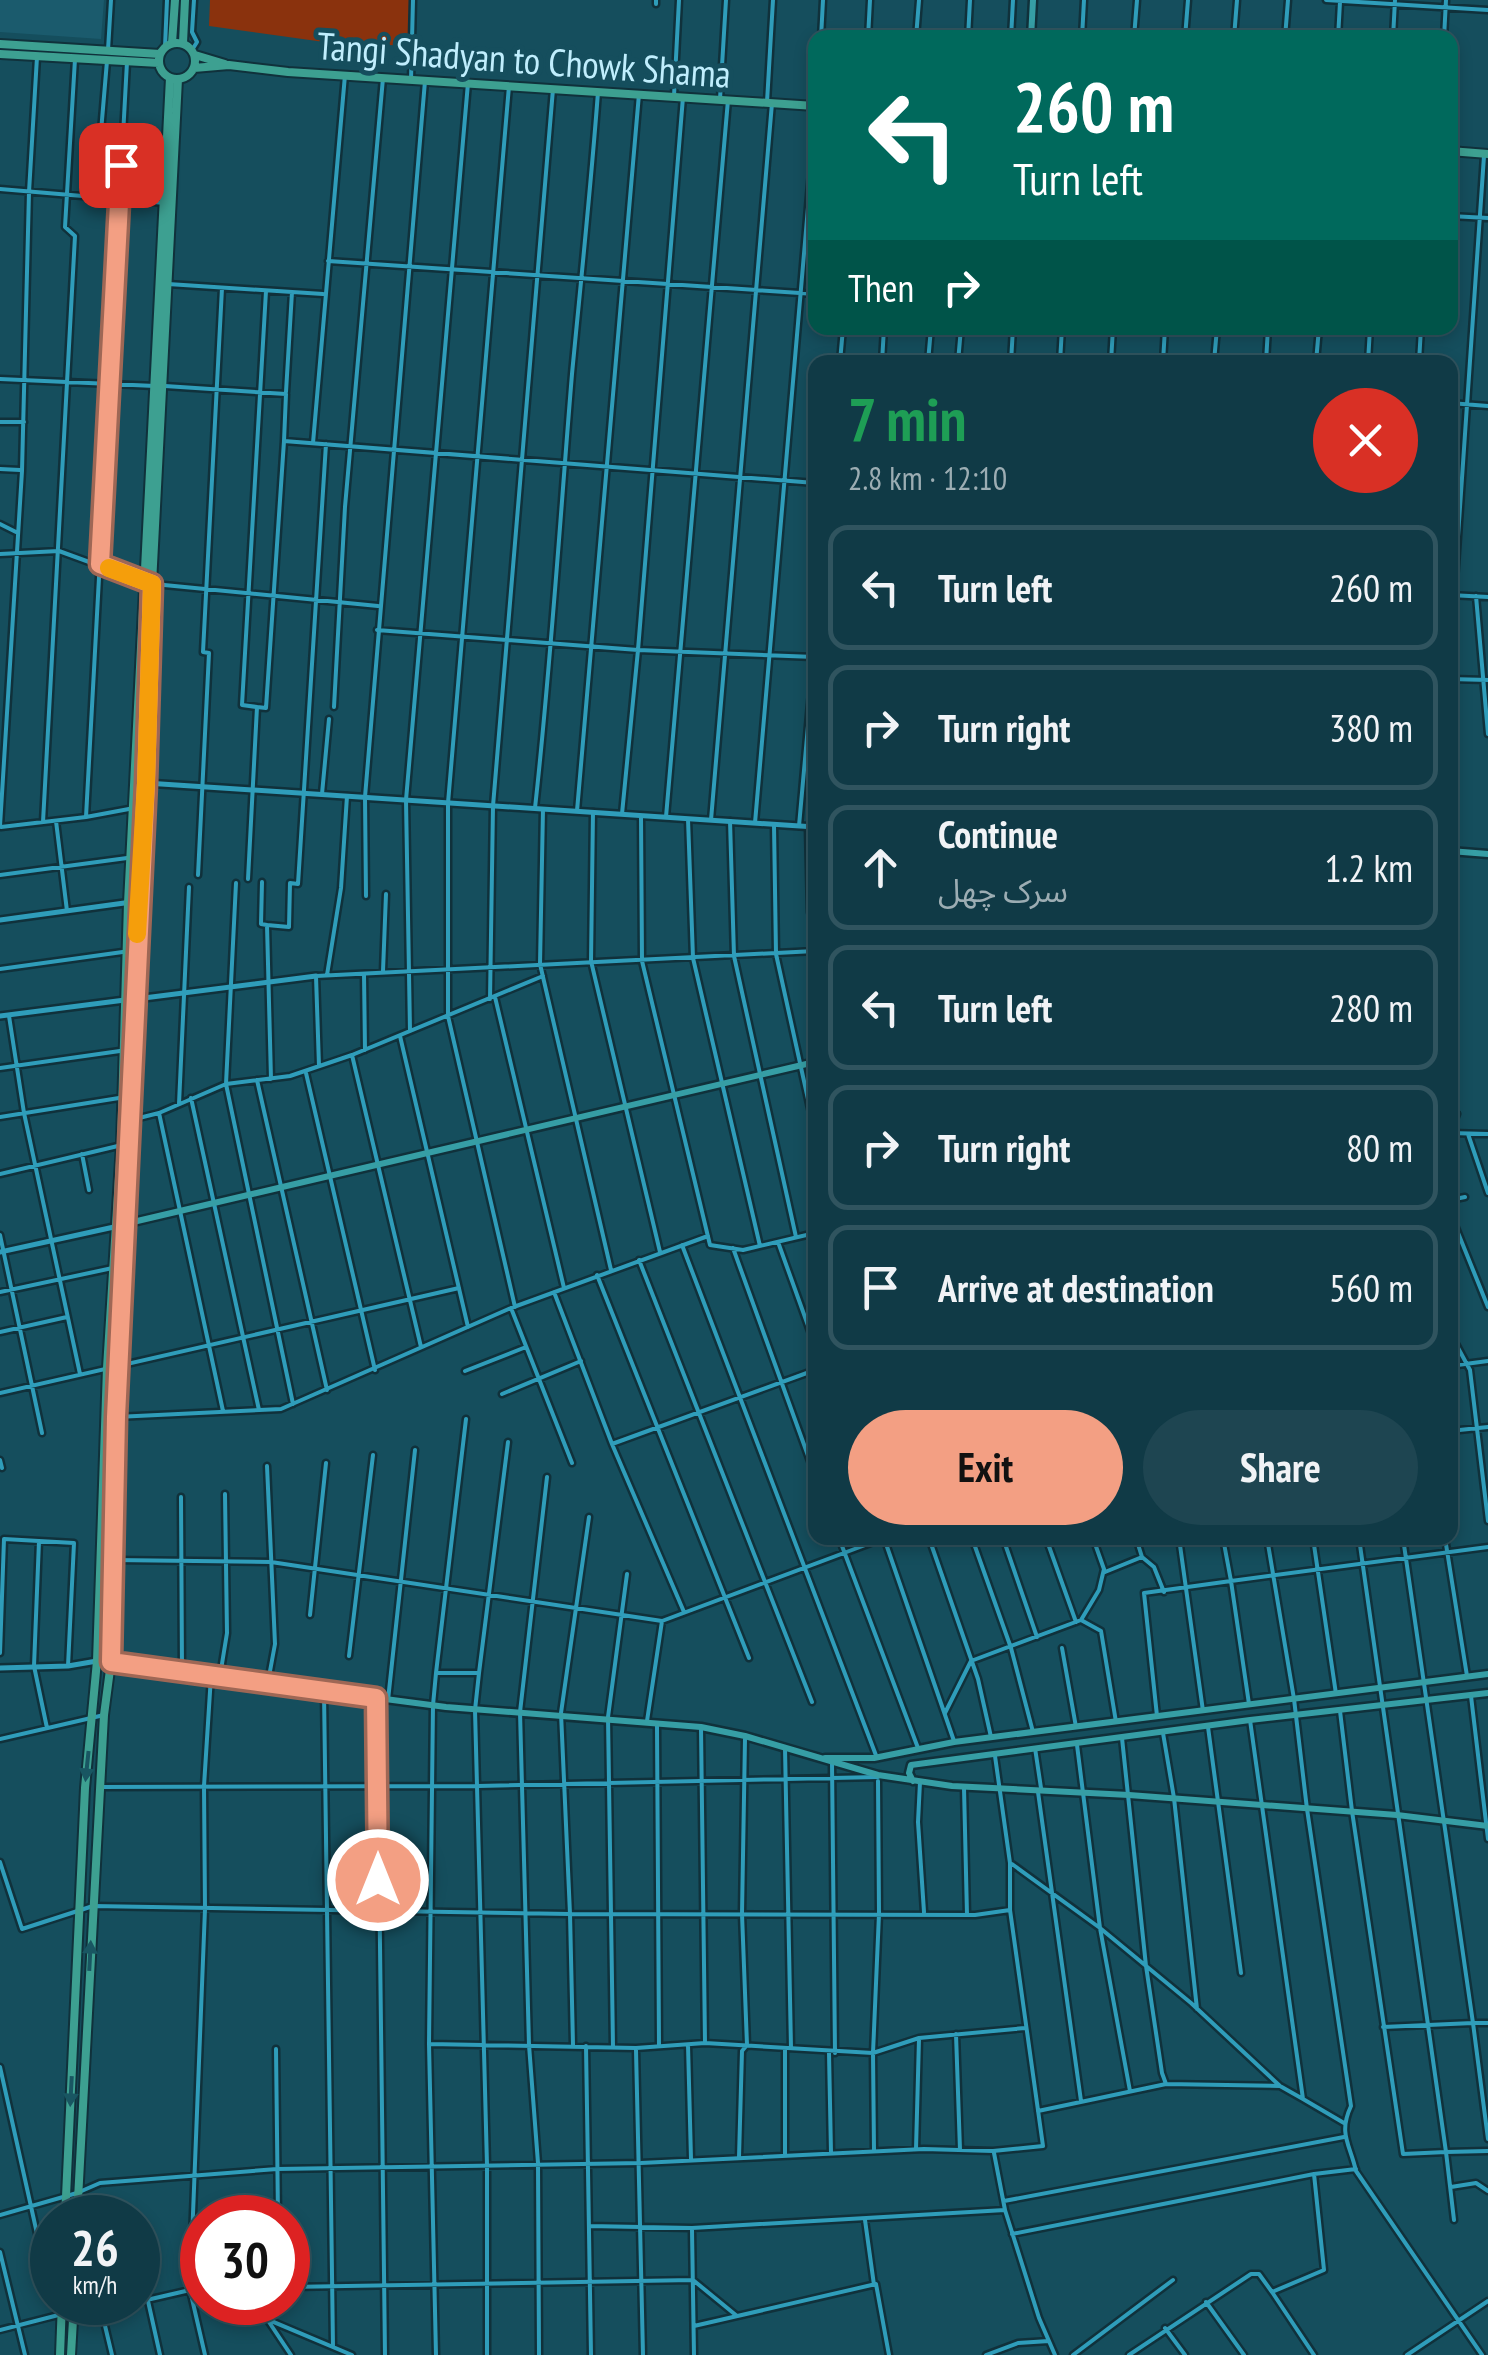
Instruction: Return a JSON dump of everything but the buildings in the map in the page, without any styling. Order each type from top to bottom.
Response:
[{"type":"main road","points":[[129,1050],[126,952],[174,78],[168,50],[171,0]]},
{"type":"main road","points":[[168,50],[185,0]]},
{"type":"main road","points":[[1031,30],[1033,0]]},
{"type":"main road","points":[[0,44],[107,56],[127,62],[168,50]]},
{"type":"main road","points":[[0,54],[75,58],[168,50],[194,52],[229,65]]},
{"type":"main road","points":[[174,78],[188,76],[194,68],[194,52]]},
{"type":"main road","points":[[194,68],[229,65]]},
{"type":"main road","name":"Tangi Shadyan to Chowk Shama","points":[[229,65],[808,106]]},
{"type":"main road","points":[[1458,152],[1486,154]]},
{"type":"main road","points":[[158,386],[168,284],[168,203]]},
{"type":"main road","points":[[77,2193],[104,1715],[111,1662],[116,1417],[124,1266],[121,1225],[146,783],[148,583]]},
{"type":"main road","points":[[1458,852],[1488,854]]},
{"type":"main road","points":[[121,1225],[808,1063]]},
{"type":"main road","points":[[125,1144],[130,1120],[127,1097]]},
{"type":"main road","points":[[66,2195],[84,1788],[98,1661],[107,1368],[113,1268],[121,1225]]},
{"type":"main road","points":[[98,1661],[475,1710],[701,1726],[878,1777],[964,1788],[1130,1794],[1487,1826]]},
{"type":"main road","points":[[817,1758],[877,1758],[954,1742],[1488,1674]]},
{"type":"main road","points":[[916,1782],[909,1773],[911,1765],[1250,1720],[1488,1694]]},
{"type":"main road","points":[[58,2325],[60,2355]]},
{"type":"main road","points":[[71,2355],[73,2325]]},
{"type":"street","points":[[98,167],[111,0]]},
{"type":"street","points":[[194,0],[194,52]]},
{"type":"street","points":[[412,80],[413,0]]},
{"type":"street","points":[[622,814],[666,285],[678,97],[679,0]]},
{"type":"street","points":[[666,817],[712,288],[726,0]]},
{"type":"street","points":[[711,820],[758,292],[774,0]]},
{"type":"street","points":[[821,30],[823,0]]},
{"type":"street","points":[[868,30],[870,0]]},
{"type":"street","points":[[916,30],[918,0]]},
{"type":"street","points":[[968,30],[970,0]]},
{"type":"street","points":[[1011,30],[1013,0]]},
{"type":"street","points":[[1082,30],[1084,0]]},
{"type":"street","points":[[1135,30],[1137,0]]},
{"type":"street","points":[[1186,30],[1188,0]]},
{"type":"street","points":[[1235,30],[1237,0]]},
{"type":"street","points":[[1286,30],[1288,0]]},
{"type":"street","points":[[1326,0],[1446,4],[1488,10]]},
{"type":"street","points":[[1338,30],[1340,0]]},
{"type":"street","points":[[1393,30],[1395,2]]},
{"type":"street","points":[[1444,30],[1446,4]]},
{"type":"street","points":[[38,56],[29,192],[22,470],[0,827],[145,806]]},
{"type":"street","points":[[43,822],[69,382],[75,236],[66,227],[66,195],[75,58]]},
{"type":"street","points":[[86,817],[127,62]]},
{"type":"street","points":[[313,443],[345,76]]},
{"type":"street","points":[[334,706],[350,446],[383,78]]},
{"type":"street","points":[[366,896],[364,797],[424,80]]},
{"type":"street","points":[[410,1031],[406,800],[468,83]]},
{"type":"street","points":[[509,86],[448,803],[448,1016],[513,1308],[572,1463]]},
{"type":"street","points":[[553,89],[493,806],[491,966],[493,998],[564,1288]]},
{"type":"street","points":[[535,808],[553,644],[598,92]]},
{"type":"street","points":[[577,811],[639,94]]},
{"type":"street","points":[[1458,519],[1486,154]]},
{"type":"street","points":[[0,190],[168,203]]},
{"type":"street","points":[[755,823],[808,216]]},
{"type":"street","points":[[1458,217],[1488,218]]},
{"type":"street","points":[[328,261],[808,293]]},
{"type":"street","points":[[168,284],[324,294]]},
{"type":"street","points":[[198,875],[209,653],[203,652],[222,288]]},
{"type":"street","points":[[266,291],[242,706],[266,708],[292,292]]},
{"type":"street","points":[[0,378],[286,394]]},
{"type":"street","points":[[1458,403],[1488,406]]},
{"type":"street","points":[[0,422],[24,422]]},
{"type":"street","points":[[284,441],[808,482]]},
{"type":"street","points":[[262,882],[262,924],[289,927],[290,883],[298,884],[326,444]]},
{"type":"street","points":[[0,469],[22,470]]},
{"type":"street","points":[[0,524],[16,532]]},
{"type":"street","points":[[0,554],[59,551],[148,583],[378,606]]},
{"type":"street","points":[[1458,595],[1488,597]]},
{"type":"street","points":[[1476,596],[1488,734]]},
{"type":"street","points":[[377,630],[638,650],[808,657]]},
{"type":"street","points":[[1458,679],[1486,680]]},
{"type":"street","points":[[248,879],[257,707]]},
{"type":"street","points":[[322,794],[328,719]]},
{"type":"street","points":[[799,826],[808,731]]},
{"type":"street","points":[[146,783],[808,827]]},
{"type":"street","points":[[327,975],[341,888],[347,796]]},
{"type":"street","points":[[544,809],[540,964],[612,1270]]},
{"type":"street","points":[[593,812],[591,961],[660,1252]]},
{"type":"street","points":[[641,816],[642,961],[710,1245],[760,1246],[808,1234]]},
{"type":"street","points":[[688,818],[693,958],[760,1246]]},
{"type":"street","points":[[56,820],[68,911]]},
{"type":"street","points":[[730,822],[734,956],[796,1237]]},
{"type":"street","points":[[774,824],[776,954],[808,1100]]},
{"type":"street","points":[[0,875],[142,856]]},
{"type":"street","points":[[236,883],[226,1084],[293,1404]]},
{"type":"street","points":[[179,1104],[189,887]]},
{"type":"street","points":[[383,971],[386,894]]},
{"type":"street","points":[[0,920],[138,901]]},
{"type":"street","points":[[267,924],[271,1078]]},
{"type":"street","points":[[0,969],[137,950]]},
{"type":"street","points":[[0,1016],[268,980],[364,972],[808,952]]},
{"type":"street","points":[[364,972],[365,1050]]},
{"type":"street","points":[[316,976],[319,1066]]},
{"type":"street","points":[[130,1120],[159,1113],[226,1084],[306,1070],[352,1055],[543,976]]},
{"type":"street","points":[[9,1015],[24,1114],[80,1374]]},
{"type":"street","points":[[400,1036],[468,1327]]},
{"type":"street","points":[[0,1068],[129,1050]]},
{"type":"street","points":[[352,1055],[421,1347]]},
{"type":"street","points":[[306,1070],[374,1370]]},
{"type":"street","points":[[257,1080],[327,1390]]},
{"type":"street","points":[[0,1117],[127,1097]]},
{"type":"street","points":[[191,1098],[258,1410]]},
{"type":"street","points":[[159,1113],[223,1411]]},
{"type":"street","points":[[1458,1133],[1488,1134]]},
{"type":"street","points":[[1468,1134],[1488,1193]]},
{"type":"street","points":[[0,1174],[125,1144]]},
{"type":"street","points":[[82,1154],[89,1190]]},
{"type":"street","points":[[1458,1198],[1464,1197]]},
{"type":"street","points":[[2,1251],[121,1225]]},
{"type":"street","points":[[1458,1233],[1488,1307]]},
{"type":"street","points":[[0,1235],[42,1433]]},
{"type":"street","points":[[116,1417],[281,1408],[513,1308],[708,1236]]},
{"type":"street","points":[[778,1242],[808,1326]]},
{"type":"street","points":[[682,1245],[877,1758]]},
{"type":"street","points":[[733,1248],[808,1457]]},
{"type":"street","points":[[639,1260],[696,1414],[812,1702]]},
{"type":"street","points":[[0,1292],[124,1266]]},
{"type":"street","points":[[596,1275],[749,1658]]},
{"type":"street","points":[[0,1392],[459,1288]]},
{"type":"street","points":[[554,1292],[612,1444],[684,1612]]},
{"type":"street","points":[[0,1332],[68,1317]]},
{"type":"street","points":[[465,1370],[526,1347]]},
{"type":"street","points":[[1458,1348],[1470,1370],[1488,1521]]},
{"type":"street","points":[[1458,1365],[1488,1360]]},
{"type":"street","points":[[502,1394],[581,1361]]},
{"type":"street","points":[[612,1444],[808,1373]]},
{"type":"street","points":[[436,2355],[429,2044],[433,1705],[466,1419]]},
{"type":"street","points":[[1458,1431],[1488,1427]]},
{"type":"street","points":[[487,2355],[487,2165],[475,1710],[508,1442]]},
{"type":"street","points":[[388,1700],[415,1450]]},
{"type":"street","points":[[349,1656],[373,1455]]},
{"type":"street","points":[[0,1460],[2,1468]]},
{"type":"street","points":[[310,1615],[326,1463]]},
{"type":"street","points":[[267,1466],[275,1644],[268,1682]]},
{"type":"street","points":[[538,2355],[538,2163],[529,2045],[520,1712],[548,1476]]},
{"type":"street","points":[[193,2195],[205,1909],[204,1786],[216,1676],[227,1634],[225,1494]]},
{"type":"street","points":[[181,1497],[182,1671]]},
{"type":"street","points":[[573,2045],[562,1714],[589,1517]]},
{"type":"street","points":[[0,1654],[4,1539],[74,1543],[68,1666]]},
{"type":"street","points":[[39,1541],[34,1666],[47,1728]]},
{"type":"street","points":[[842,1545],[918,1750]]},
{"type":"street","points":[[114,1560],[271,1562],[662,1621],[864,1545]]},
{"type":"street","points":[[886,1545],[954,1742]]},
{"type":"street","points":[[931,1545],[972,1660],[992,1738]]},
{"type":"street","points":[[975,1545],[1012,1648],[1034,1732]]},
{"type":"street","points":[[1005,1545],[1037,1638]]},
{"type":"street","points":[[1049,1545],[1078,1621],[1101,1631],[1116,1722]]},
{"type":"street","points":[[945,1713],[972,1660],[1078,1621],[1098,1590],[1104,1570],[1095,1545]]},
{"type":"street","points":[[1138,1545],[1142,1557],[1154,1566],[1164,1592]]},
{"type":"street","points":[[1180,1545],[1203,1711]]},
{"type":"street","points":[[1224,1545],[1249,1704]]},
{"type":"street","points":[[1268,1545],[1294,1699],[1351,2106],[1344,2123],[1345,2137],[1356,2169],[1482,2355]]},
{"type":"street","points":[[1314,1545],[1336,1694]]},
{"type":"street","points":[[1360,1545],[1430,2024],[1454,2220]]},
{"type":"street","points":[[1404,1545],[1488,2139]]},
{"type":"street","points":[[1446,1545],[1467,1676]]},
{"type":"street","points":[[1158,1716],[1144,1594],[1488,1547]]},
{"type":"street","points":[[1104,1570],[1142,1557]]},
{"type":"street","points":[[613,2047],[608,1717],[627,1574]]},
{"type":"street","points":[[648,1721],[662,1621]]},
{"type":"street","points":[[1062,1648],[1076,1727]]},
{"type":"street","points":[[0,1668],[98,1661]]},
{"type":"street","points":[[436,1672],[479,1672]]},
{"type":"street","points":[[324,1689],[333,2347]]},
{"type":"street","points":[[1471,1696],[1488,1839]]},
{"type":"street","points":[[376,1698],[385,2355]]},
{"type":"street","points":[[1340,1711],[1402,2154],[1488,2151]]},
{"type":"street","points":[[0,1739],[104,1715]]},
{"type":"street","points":[[1250,1720],[1303,2100]]},
{"type":"street","points":[[658,1722],[658,2046]]},
{"type":"street","points":[[701,1726],[705,2043]]},
{"type":"street","points":[[1208,1727],[1241,1974]]},
{"type":"street","points":[[1163,1732],[1174,1798],[1196,2009]]},
{"type":"street","points":[[740,2158],[742,2051],[746,2045],[742,1914],[745,1736]]},
{"type":"street","points":[[1122,1738],[1146,1966],[1166,2084]]},
{"type":"street","points":[[1076,1743],[1100,1928],[1130,2091]]},
{"type":"street","points":[[785,1748],[785,2156]]},
{"type":"street","points":[[1035,1748],[1081,2101]]},
{"type":"street","points":[[70,2195],[100,2183],[277,2169],[641,2163],[1044,2146],[1010,1910],[1010,1862],[995,1753]]},
{"type":"street","points":[[831,2154],[832,1763]]},
{"type":"street","points":[[100,1788],[478,1786],[878,1777],[880,1914],[873,2052],[874,2152]]},
{"type":"street","points":[[916,1782],[924,1914]]},
{"type":"street","points":[[964,1788],[968,1915]]},
{"type":"street","points":[[0,1862],[22,1929],[94,1906],[570,1914],[968,1915],[1010,1910]]},
{"type":"street","points":[[1010,1862],[1146,1966],[1280,2086],[1344,2123]]},
{"type":"street","points":[[1383,2026],[1488,2023]]},
{"type":"street","points":[[429,2044],[636,2048],[705,2043],[873,2052],[919,2038],[1026,2028]]},
{"type":"street","points":[[956,2034],[960,2150]]},
{"type":"street","points":[[916,2150],[919,2038]]},
{"type":"street","points":[[688,2045],[691,2159]]},
{"type":"street","points":[[586,2046],[591,2355]]},
{"type":"street","points":[[636,2048],[643,2355]]},
{"type":"street","points":[[276,2049],[278,2195]]},
{"type":"street","points":[[0,2068],[31,2195]]},
{"type":"street","points":[[1038,2111],[1166,2084],[1280,2086]]},
{"type":"street","points":[[1004,2201],[1345,2137]]},
{"type":"street","points":[[994,2151],[1012,2234],[1055,2355]]},
{"type":"street","points":[[1012,2234],[1356,2169]]},
{"type":"street","points":[[1272,2292],[1324,2270],[1314,2174]]},
{"type":"street","points":[[1452,2187],[1476,2183],[1488,2191]]},
{"type":"street","points":[[0,2215],[30,2207]]},
{"type":"street","points":[[589,2226],[692,2228],[1005,2210]]},
{"type":"street","points":[[864,2219],[888,2355]]},
{"type":"street","points":[[692,2228],[694,2355]]},
{"type":"street","points":[[0,2252],[24,2355]]},
{"type":"street","points":[[1129,2355],[1254,2272],[1314,2355]]},
{"type":"street","points":[[310,2286],[693,2280],[737,2316]]},
{"type":"street","points":[[1073,2355],[1174,2280]]},
{"type":"street","points":[[694,2326],[874,2285]]},
{"type":"street","points":[[1206,2301],[1244,2355]]},
{"type":"street","points":[[1407,2355],[1488,2301]]},
{"type":"street","points":[[0,2330],[30,2323]]},
{"type":"street","points":[[105,2325],[112,2355]]},
{"type":"street","points":[[153,2325],[160,2355]]},
{"type":"street","points":[[198,2325],[205,2355]]},
{"type":"street","points":[[271,2325],[291,2355]]},
{"type":"street","points":[[277,2325],[352,2355]]},
{"type":"street","points":[[1166,2328],[1185,2355]]},
{"type":"street","points":[[986,2355],[1018,2343],[1049,2342]]},
{"type":"shaded area","points":[[0,0],[104,0],[101,39],[0,32]]},
{"type":"shaded area","points":[[210,0],[410,0],[410,46],[324,42],[209,26]]},
{"type":"slow traffic","points":[[109,568],[152,584],[137,934]]},
{"type":"route","points":[[121,165],[100,564],[152,584],[116,1417],[111,1662],[376,1698],[378,1880]]}]
